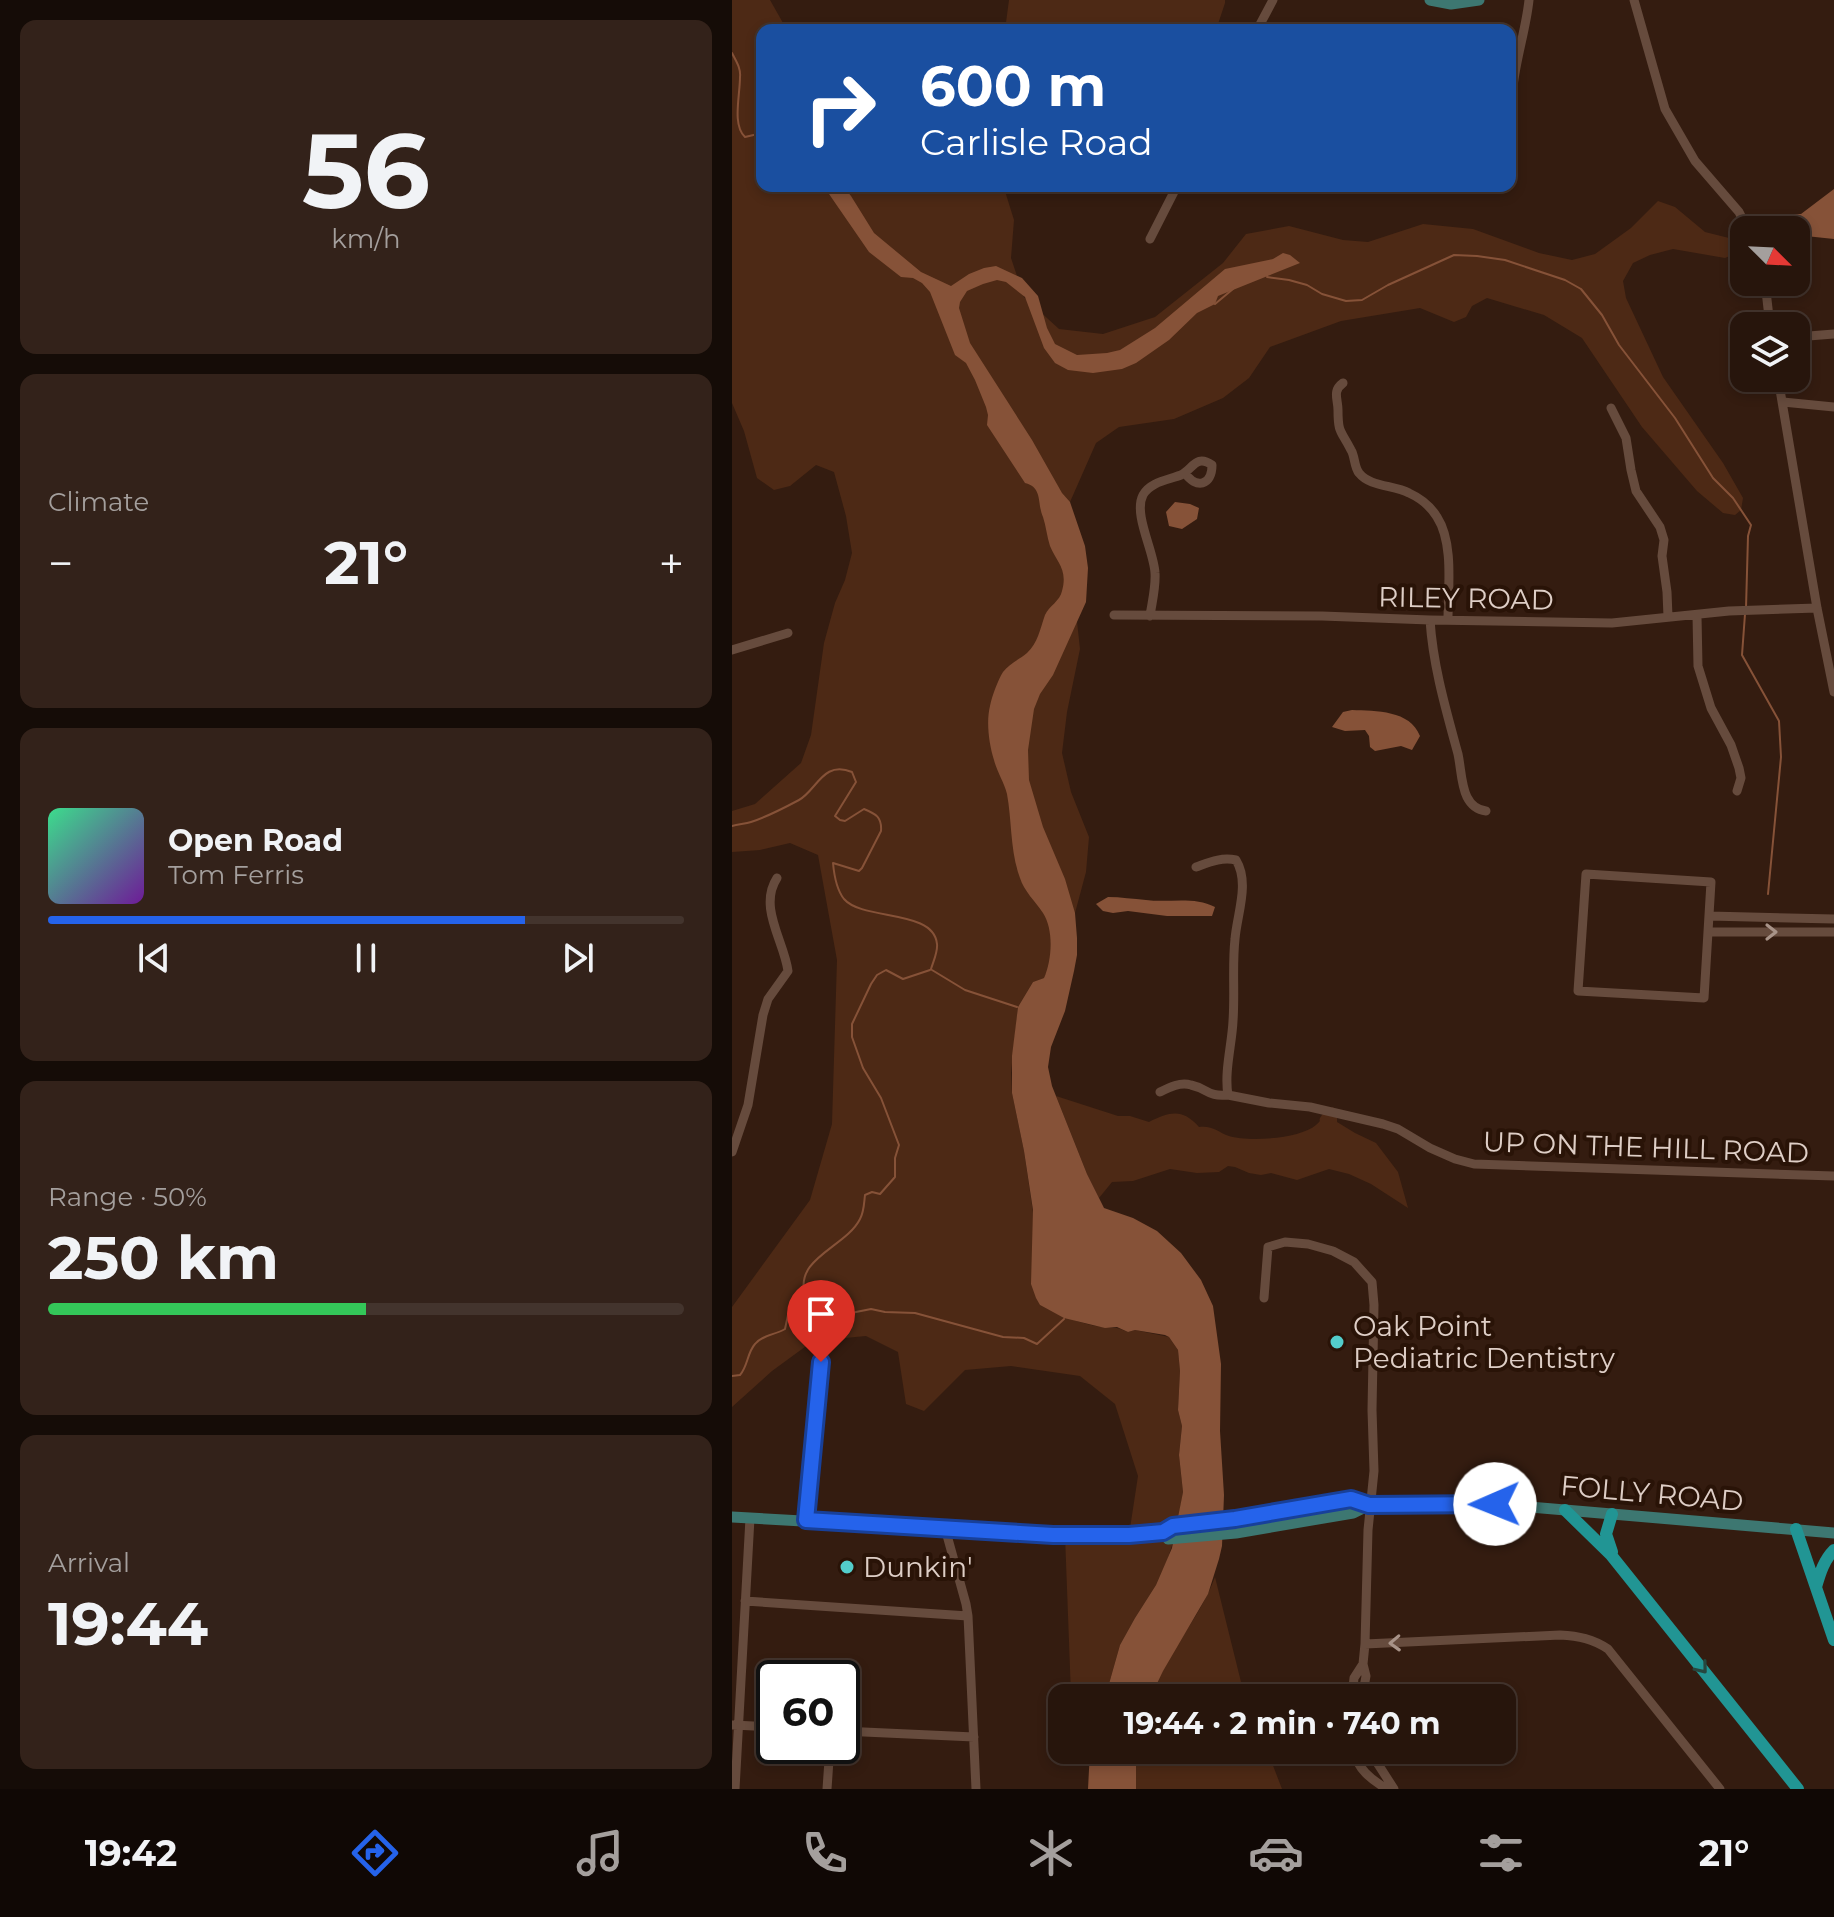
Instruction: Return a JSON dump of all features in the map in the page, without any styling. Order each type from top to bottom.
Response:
[{"type":"highway","points":[[1565,1510],[1614,1558],[1798,1789]]},
{"type":"highway","points":[[1612,1514],[1606,1534],[1614,1558]]},
{"type":"highway","points":[[1796,1529],[1834,1640]]},
{"type":"highway","points":[[1816,1587],[1824,1564],[1834,1550]]},
{"type":"main road","points":[[1430,0],[1451,4],[1479,0]]},
{"type":"main road","name":"FOLLY ROAD","points":[[732,1517],[1070,1535],[1129,1535],[1163,1532],[1173,1526],[1351,1499],[1369,1505],[1483,1504],[1834,1533]]},
{"type":"main road","name":"FOLLY ROAD","points":[[1163,1532],[1168,1539],[1236,1533],[1353,1513],[1369,1505]]},
{"type":"street","points":[[1260,24],[1273,0]]},
{"type":"street","points":[[1516,65],[1529,0]]},
{"type":"street","points":[[1634,0],[1665,109],[1695,161],[1741,216]]},
{"type":"street","points":[[1150,239],[1174,192]]},
{"type":"street","points":[[1810,336],[1834,334]]},
{"type":"street","points":[[1343,383],[1336,393],[1339,407],[1337,424],[1352,451],[1357,472],[1369,481],[1410,493],[1426,504],[1438,518],[1448,557],[1448,619]]},
{"type":"street","points":[[1781,392],[1834,692]]},
{"type":"street","points":[[1783,402],[1834,407]]},
{"type":"street","points":[[1611,408],[1626,438],[1636,491],[1660,527],[1664,540],[1662,556],[1668,617]]},
{"type":"street","points":[[1150,616],[1155,576],[1140,503],[1150,487],[1185,473]]},
{"type":"street","name":"RILEY ROAD","points":[[1114,615],[1294,615],[1612,623],[1729,611],[1817,608]]},
{"type":"street","points":[[1697,616],[1698,666],[1711,708],[1731,745],[1739,768],[1741,778],[1737,791]]},
{"type":"street","points":[[1430,620],[1432,650],[1465,794],[1470,802],[1486,811]]},
{"type":"street","points":[[732,650],[788,633]]},
{"type":"street","points":[[1196,867],[1226,858],[1236,860],[1241,868],[1241,907],[1233,955],[1228,1095]]},
{"type":"street","points":[[1586,874],[1711,882],[1709,916],[1704,998],[1578,991],[1586,874]]},
{"type":"street","points":[[732,1152],[748,1105],[763,1015],[768,999],[788,971],[769,900],[777,878]]},
{"type":"street","points":[[1709,916],[1834,919]]},
{"type":"street","points":[[1708,932],[1834,932]]},
{"type":"street","name":"UP ON THE HILL ROAD","points":[[1160,1092],[1176,1085],[1190,1084],[1215,1096],[1228,1095],[1310,1107],[1398,1129],[1430,1148],[1474,1164],[1834,1176]]},
{"type":"street","points":[[1264,1298],[1268,1247],[1285,1242],[1333,1251],[1354,1262],[1372,1282],[1374,1471],[1369,1505],[1365,1684]]},
{"type":"street","points":[[806,1520],[821,1362]]},
{"type":"street","points":[[735,1789],[735,1725],[750,1518]]},
{"type":"street","points":[[945,1528],[968,1616],[976,1789]]},
{"type":"street","points":[[745,1601],[968,1616]]},
{"type":"street","points":[[1365,1644],[1560,1635],[1577,1636],[1598,1643],[1608,1649],[1720,1789]]},
{"type":"street","points":[[1353,1684],[1363,1664]]},
{"type":"street","points":[[735,1725],[756,1726]]},
{"type":"street","points":[[860,1732],[974,1737]]},
{"type":"street","points":[[827,1789],[829,1764]]},
{"type":"street","points":[[1357,1764],[1367,1776],[1387,1789]]},
{"type":"street","points":[[1378,1764],[1394,1789]]},
{"type":"shaded area","points":[[732,0],[770,0],[784,24],[756,24],[756,192],[1005,192],[1014,220],[1011,258],[1024,297],[1059,329],[1103,334],[1155,317],[1223,263],[1246,234],[1289,226],[1343,240],[1368,242],[1423,224],[1473,229],[1539,253],[1572,260],[1595,254],[1631,228],[1658,201],[1675,207],[1705,232],[1730,239],[1730,256],[1725,258],[1673,249],[1633,263],[1623,281],[1626,298],[1663,377],[1723,463],[1743,498],[1741,510],[1735,515],[1723,513],[1697,491],[1642,427],[1582,338],[1544,315],[1487,298],[1472,306],[1466,317],[1454,322],[1420,308],[1341,321],[1270,347],[1249,378],[1223,398],[1174,419],[1119,427],[1096,443],[1070,502],[1068,539],[1080,649],[1062,753],[1071,792],[1089,837],[1086,872],[1075,913],[1044,978],[1033,982],[1018,1007],[1012,1093],[1033,1212],[1040,1305],[1086,1324],[1169,1337],[1178,1350],[1178,1410],[1182,1426],[1179,1455],[1183,1492],[1176,1533],[1156,1585],[1120,1645],[1109,1684],[1071,1684],[1065,1535],[1129,1535],[1138,1476],[1115,1404],[1080,1376],[1011,1366],[965,1370],[924,1411],[906,1404],[898,1352],[866,1336],[813,1341],[772,1371],[732,1407],[732,1307],[810,1200],[832,1124],[837,960],[818,855],[790,843],[732,852],[732,811],[755,804],[801,763],[811,735],[824,643],[852,553],[834,472],[816,465],[790,486],[774,490],[757,478],[744,431],[732,403]]},
{"type":"shaded area","points":[[1009,0],[1225,0],[1218,24],[1006,24]]},
{"type":"shaded area","points":[[1834,189],[1834,239],[1810,236],[1810,216],[1785,216],[1801,214]]},
{"type":"shaded area","points":[[827,192],[848,192],[874,233],[921,272],[951,286],[969,274],[996,266],[1022,278],[1038,296],[1055,344],[1077,355],[1120,350],[1155,328],[1225,269],[1273,259],[1283,253],[1300,263],[1218,296],[1215,304],[1197,313],[1169,340],[1136,363],[1122,369],[1093,373],[1068,370],[1055,363],[1044,348],[1025,297],[1006,282],[997,280],[967,291],[959,308],[970,343],[1070,502],[1085,546],[1088,568],[1086,602],[1034,709],[1028,750],[1029,780],[1043,827],[1065,879],[1075,913],[1077,938],[1077,955],[1065,1011],[1051,1047],[1048,1067],[1052,1086],[1104,1208],[1157,1231],[1181,1253],[1201,1280],[1213,1306],[1221,1364],[1222,1546],[1208,1594],[1157,1684],[1109,1684],[1120,1645],[1156,1585],[1172,1548],[1183,1492],[1179,1455],[1182,1426],[1178,1410],[1178,1350],[1165,1335],[1105,1328],[1064,1318],[1040,1305],[1031,1284],[1033,1210],[1012,1093],[1012,1056],[1018,1007],[1033,982],[1044,978],[1049,963],[1050,936],[1047,920],[1024,887],[1017,868],[1007,794],[991,747],[989,712],[1003,672],[1031,649],[1045,615],[1061,595],[1063,572],[1050,546],[1037,492],[1025,483],[987,425],[986,407],[975,380],[966,363],[955,355],[930,292],[913,278],[901,277],[869,252]]},
{"type":"shaded area","points":[[1175,502],[1199,508],[1197,519],[1182,529],[1169,526],[1166,512]]},
{"type":"shaded area","points":[[1352,710],[1400,717],[1409,721],[1420,736],[1412,750],[1401,746],[1375,751],[1370,747],[1365,730],[1345,731],[1332,727],[1343,712]]},
{"type":"shaded area","points":[[1108,897],[1190,901],[1215,907],[1212,916],[1167,916],[1128,911],[1113,913],[1103,911],[1096,904]]},
{"type":"shaded area","points":[[1056,1096],[1118,1116],[1149,1122],[1170,1114],[1181,1114],[1199,1127],[1248,1139],[1274,1138],[1308,1130],[1333,1107],[1337,1122],[1376,1143],[1398,1172],[1408,1208],[1371,1184],[1329,1169],[1297,1180],[1271,1173],[1249,1173],[1228,1166],[1219,1172],[1170,1169],[1133,1181],[1112,1182],[1099,1198]]},
{"type":"shaded area","points":[[1215,1577],[1242,1684],[1155,1684],[1164,1667]]},
{"type":"shaded area","points":[[1089,1764],[1136,1764],[1136,1789],[1088,1789]]},
{"type":"shaded area","points":[[1136,1764],[1272,1764],[1282,1789],[1136,1789]]},
{"type":"waterway","points":[[732,53],[740,74],[738,118],[741,132],[745,137],[756,134]]},
{"type":"waterway","points":[[1267,277],[1307,285],[1322,294],[1346,301],[1362,300],[1454,255],[1505,260],[1565,280],[1581,289],[1675,418],[1713,478],[1733,498],[1751,525],[1746,608]]},
{"type":"waterway","points":[[1215,304],[1233,289]]},
{"type":"waterway","points":[[1745,614],[1742,655],[1779,721],[1781,757],[1768,894]]},
{"type":"waterway","points":[[732,826],[757,820],[799,800],[827,773],[842,769],[852,772],[856,782],[835,816],[845,821],[864,809],[877,817],[881,831],[859,871],[833,863],[839,891],[853,906],[924,925],[933,933],[937,944],[931,969]]},
{"type":"waterway","points":[[805,1295],[807,1271],[853,1229],[860,1219],[865,1195],[872,1192],[880,1194],[895,1177],[899,1145],[881,1098],[863,1068],[852,1037],[852,1024],[877,975],[886,970],[903,979],[930,970]]},
{"type":"waterway","points":[[932,970],[965,990],[1017,1007]]},
{"type":"waterway","points":[[732,1376],[740,1375],[758,1341],[785,1329],[791,1301],[809,1295],[831,1296],[851,1313],[871,1309],[915,1313],[1003,1337],[1024,1338],[1037,1344],[1064,1319]]},
{"type":"place","name":"Oak Point Pediatric Dentistry","points":[[1337,1342]]},
{"type":"place","name":"Dunkin'","points":[[847,1567]]},
{"type":"route","points":[[821,1362],[806,1520],[1053,1535],[1129,1535],[1163,1532],[1173,1526],[1351,1499],[1369,1505],[1495,1504]]}]
